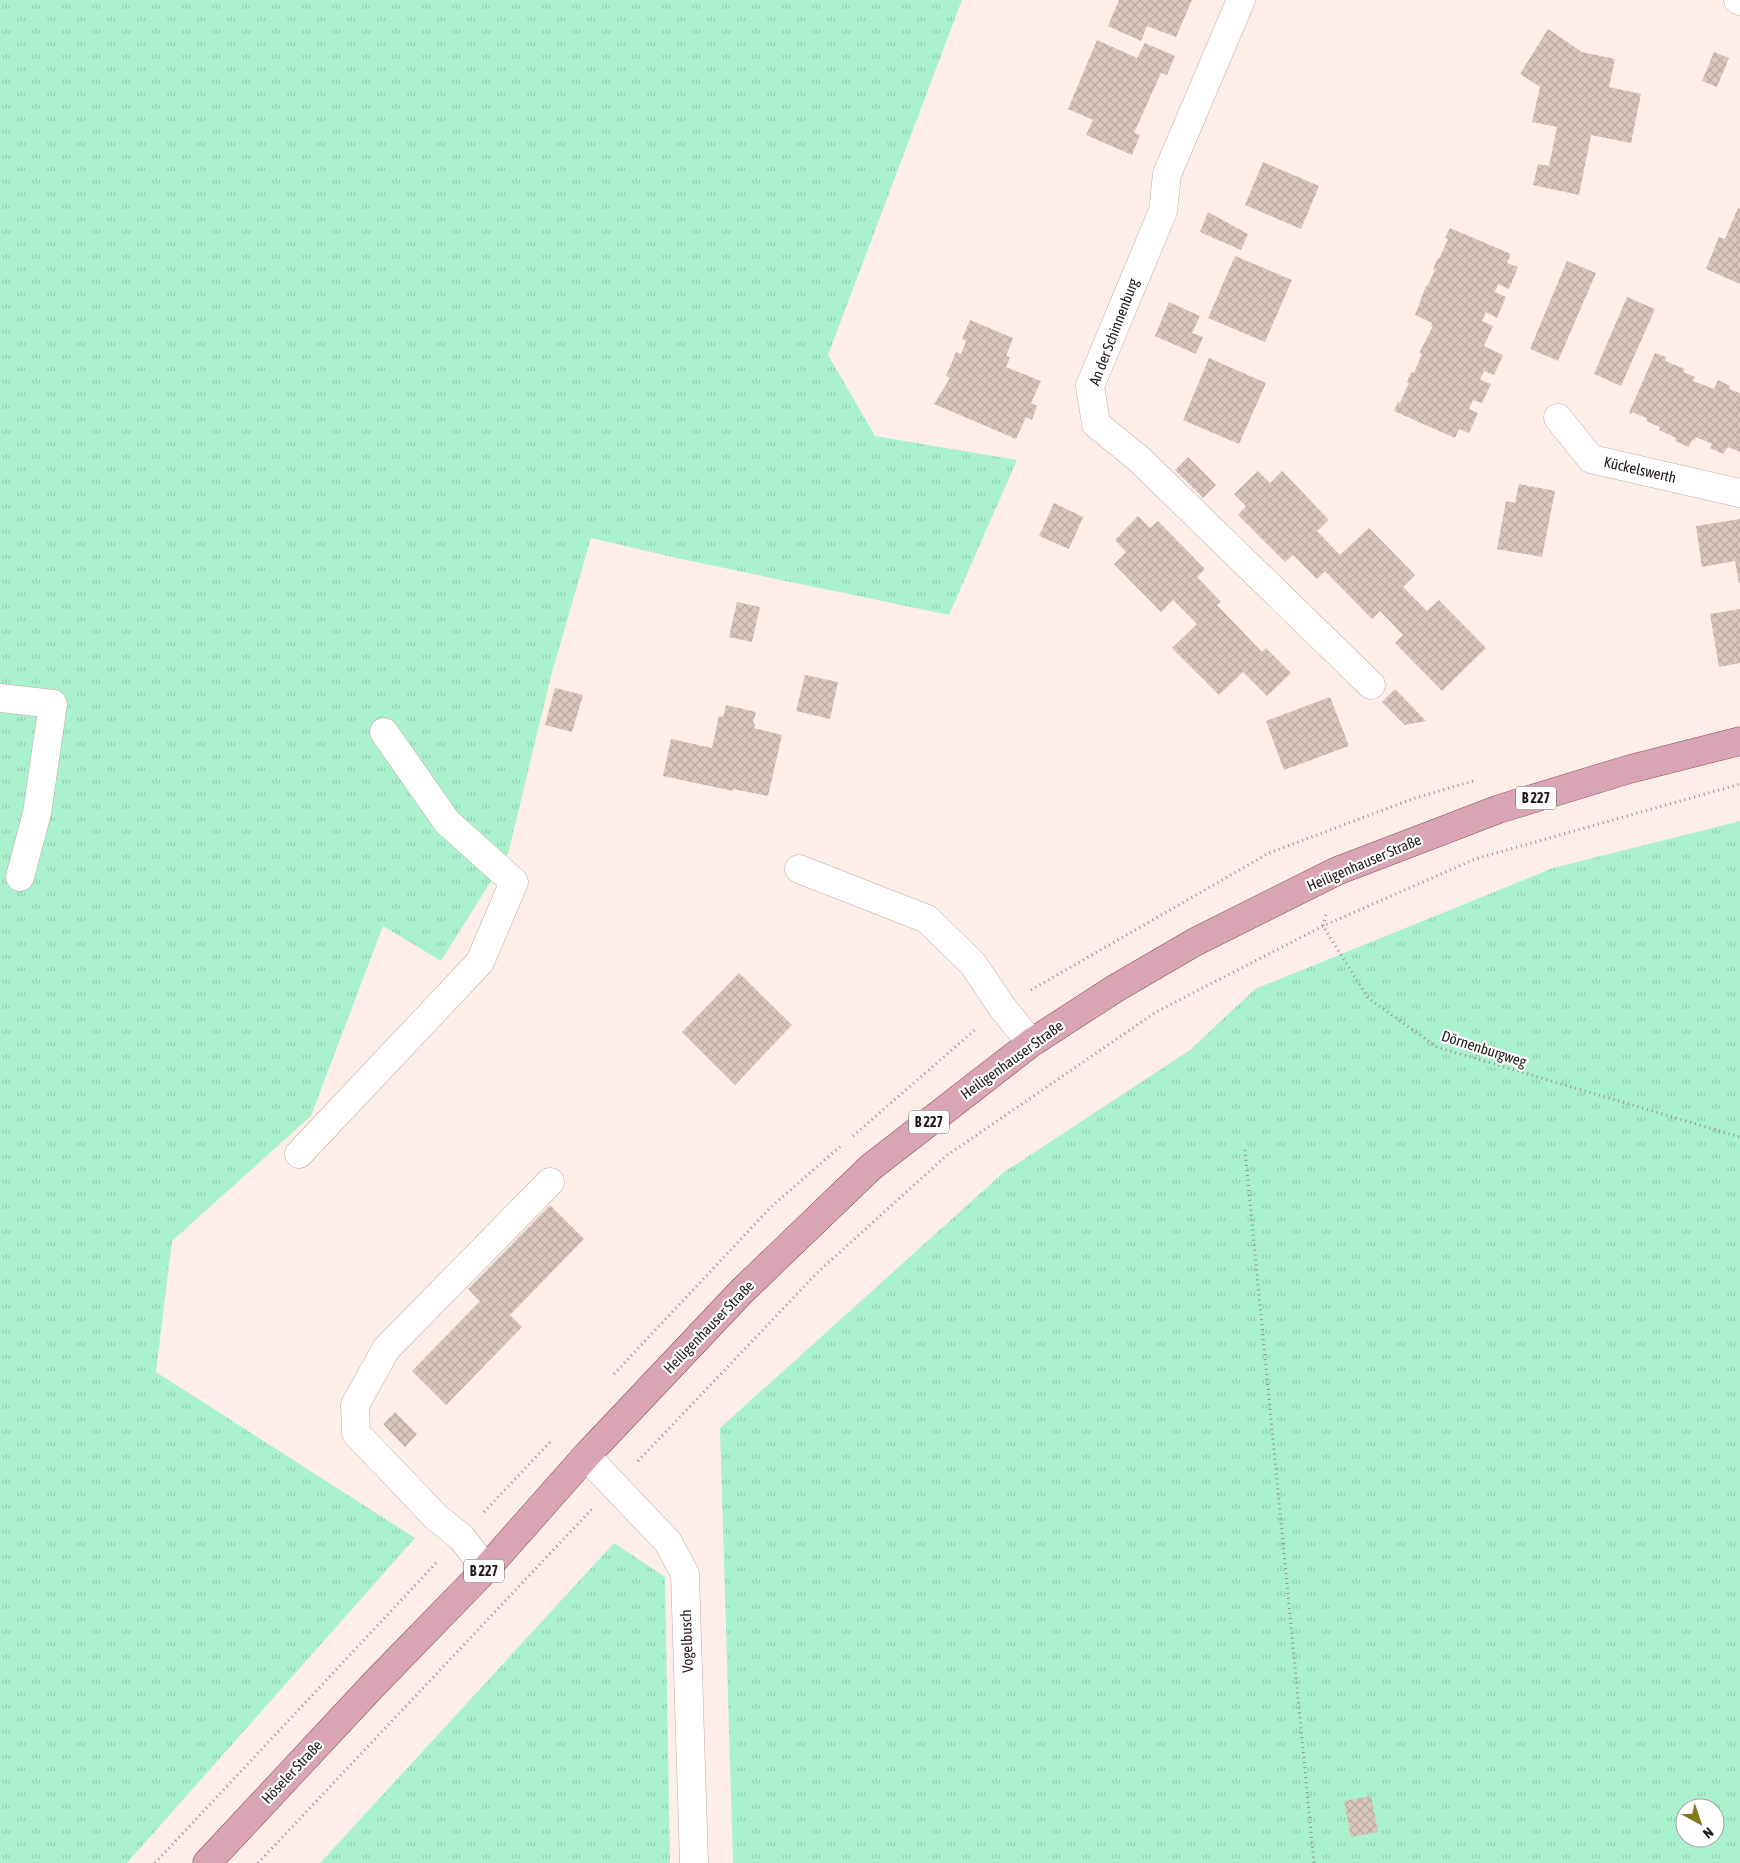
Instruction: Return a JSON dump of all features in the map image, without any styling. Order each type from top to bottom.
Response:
[{"type":"main road","name":"Heiligenhauser Straße","points":[[377,1681],[486,1569],[586,1456],[742,1291],[871,1167],[1031,1043],[1116,988],[1195,942],[1337,871],[1499,809],[1630,769],[1740,741]]},
{"type":"main road","name":"Höseler Straße","points":[[207,1863],[377,1681]]},
{"type":"street","name":"An der Schinnenburg","points":[[1241,0],[1167,174],[1163,211],[1090,386],[1096,424],[1139,458],[1371,685]]},
{"type":"street","name":"Kückelswerth","points":[[1558,418],[1592,459],[1740,493]]},
{"type":"street","points":[[0,698],[53,704],[37,813],[20,877]]},
{"type":"street","points":[[299,1154],[480,962],[514,882],[447,822],[384,732]]},
{"type":"street","points":[[799,869],[927,919],[973,964],[1002,1007],[1031,1043]]},
{"type":"street","points":[[486,1569],[461,1537],[436,1517],[356,1433],[354,1405],[386,1349],[550,1182]]},
{"type":"street","name":"Vogelbusch","points":[[586,1456],[668,1542],[685,1574],[694,1863]]},
{"type":"path","points":[[258,1863],[817,1273],[946,1156],[1156,1012],[1323,926],[1475,859],[1740,784]]},
{"type":"path","points":[[1323,926],[1337,871]]},
{"type":"path","name":"Dörnenburgweg","points":[[1323,926],[1368,998],[1437,1047],[1740,1137]]},
{"type":"path","points":[[1245,1150],[1314,1863]]},
{"type":"green space","points":[[0,0],[962,0],[828,355],[875,436],[1017,460],[949,615],[681,559],[591,538],[551,676],[508,854],[441,961],[383,926],[311,1116],[172,1241],[156,1372],[415,1538],[127,1863],[0,1863]]},
{"type":"green space","points":[[1740,821],[1740,1863],[733,1863],[720,1428],[1004,1172],[1190,1050],[1255,989],[1553,868]]},
{"type":"green space","points":[[614,1543],[665,1577],[670,1863],[320,1863]]},
{"type":"building","points":[[1119,0],[1192,0],[1176,37],[1147,26],[1141,41],[1108,26]]},
{"type":"building","points":[[1548,29],[1582,52],[1615,59],[1609,87],[1641,94],[1631,143],[1591,135],[1579,195],[1533,185],[1538,164],[1549,166],[1557,127],[1532,122],[1540,87],[1520,74]]},
{"type":"building","points":[[1097,40],[1137,58],[1145,43],[1175,56],[1167,75],[1161,73],[1134,133],[1140,135],[1132,155],[1086,135],[1093,120],[1068,109]]},
{"type":"building","points":[[1714,52],[1729,58],[1717,87],[1702,81]]},
{"type":"building","points":[[1263,162],[1319,186],[1301,229],[1245,205]]},
{"type":"building","points":[[1738,208],[1740,209],[1740,284],[1706,269],[1719,237],[1725,239]]},
{"type":"building","points":[[1208,212],[1248,234],[1241,250],[1200,232]]},
{"type":"building","points":[[1450,228],[1511,254],[1507,263],[1518,267],[1509,289],[1498,284],[1495,292],[1506,297],[1497,318],[1486,312],[1482,321],[1493,326],[1484,346],[1503,355],[1494,375],[1484,371],[1480,380],[1491,384],[1482,403],[1473,400],[1469,409],[1478,413],[1469,433],[1459,429],[1455,438],[1394,411],[1398,402],[1400,403],[1409,383],[1407,382],[1411,372],[1414,373],[1422,354],[1419,353],[1433,326],[1431,326],[1432,323],[1415,315],[1426,286],[1435,270],[1433,269],[1448,239],[1445,238]]},
{"type":"building","points":[[1235,256],[1292,280],[1265,342],[1208,318]]},
{"type":"building","points":[[1567,261],[1596,273],[1558,361],[1530,349]]},
{"type":"building","points":[[1627,297],[1655,309],[1621,386],[1594,374]]},
{"type":"building","points":[[1169,302],[1200,316],[1192,333],[1203,337],[1196,354],[1155,336]]},
{"type":"building","points":[[970,320],[1013,338],[1006,356],[1010,357],[1006,367],[1041,381],[1031,403],[1037,406],[1032,420],[1026,417],[1016,439],[934,404],[950,378],[946,376],[956,352],[961,354],[966,341],[962,339]]},
{"type":"building","points":[[1655,353],[1666,357],[1665,361],[1685,369],[1683,372],[1695,377],[1693,381],[1714,389],[1718,380],[1730,386],[1729,389],[1740,393],[1740,452],[1728,447],[1723,454],[1710,448],[1712,444],[1696,437],[1694,441],[1692,440],[1689,447],[1675,441],[1676,438],[1659,430],[1660,427],[1646,421],[1647,418],[1632,412],[1631,415],[1629,413]]},
{"type":"building","points":[[1209,358],[1266,383],[1239,444],[1183,420]]},
{"type":"building","points":[[1188,457],[1216,485],[1203,498],[1175,470]]},
{"type":"building","points":[[1258,471],[1270,483],[1282,471],[1329,520],[1317,531],[1340,555],[1369,528],[1415,575],[1403,587],[1427,611],[1439,600],[1486,648],[1442,691],[1395,643],[1403,635],[1380,611],[1372,619],[1325,571],[1317,579],[1293,555],[1285,562],[1238,515],[1246,506],[1234,494]]},
{"type":"building","points":[[1519,484],[1555,491],[1542,557],[1497,549],[1506,501],[1515,503]]},
{"type":"building","points":[[1054,503],[1083,517],[1069,549],[1039,536]]},
{"type":"building","points":[[1138,516],[1150,528],[1158,521],[1205,569],[1197,577],[1221,602],[1217,605],[1262,652],[1266,648],[1291,673],[1267,696],[1243,672],[1219,695],[1172,648],[1197,624],[1173,600],[1161,612],[1114,564],[1126,552],[1115,540]]},
{"type":"building","points":[[1740,519],[1739,583],[1735,561],[1702,567],[1696,526]]},
{"type":"building","points":[[737,602],[760,607],[752,642],[729,637]]},
{"type":"building","points":[[1740,609],[1740,663],[1719,667],[1710,614]]},
{"type":"building","points":[[805,675],[838,682],[830,719],[796,711]]},
{"type":"building","points":[[555,688],[583,695],[572,732],[545,725]]},
{"type":"building","points":[[1395,689],[1426,721],[1405,725],[1382,702]]},
{"type":"building","points":[[1330,697],[1349,746],[1284,770],[1266,721]]},
{"type":"building","points":[[726,705],[756,712],[753,723],[755,724],[754,728],[782,735],[768,796],[733,789],[733,791],[663,776],[671,739],[712,748],[719,716],[723,717]]},
{"type":"building","points":[[739,973],[792,1025],[735,1085],[682,1032]]},
{"type":"building","points":[[550,1205],[584,1239],[510,1315],[522,1327],[446,1405],[412,1371],[480,1301],[468,1289]]},
{"type":"building","points":[[395,1412],[417,1434],[405,1447],[383,1424]]},
{"type":"building","points":[[1371,1796],[1378,1832],[1351,1837],[1344,1801]]}]
